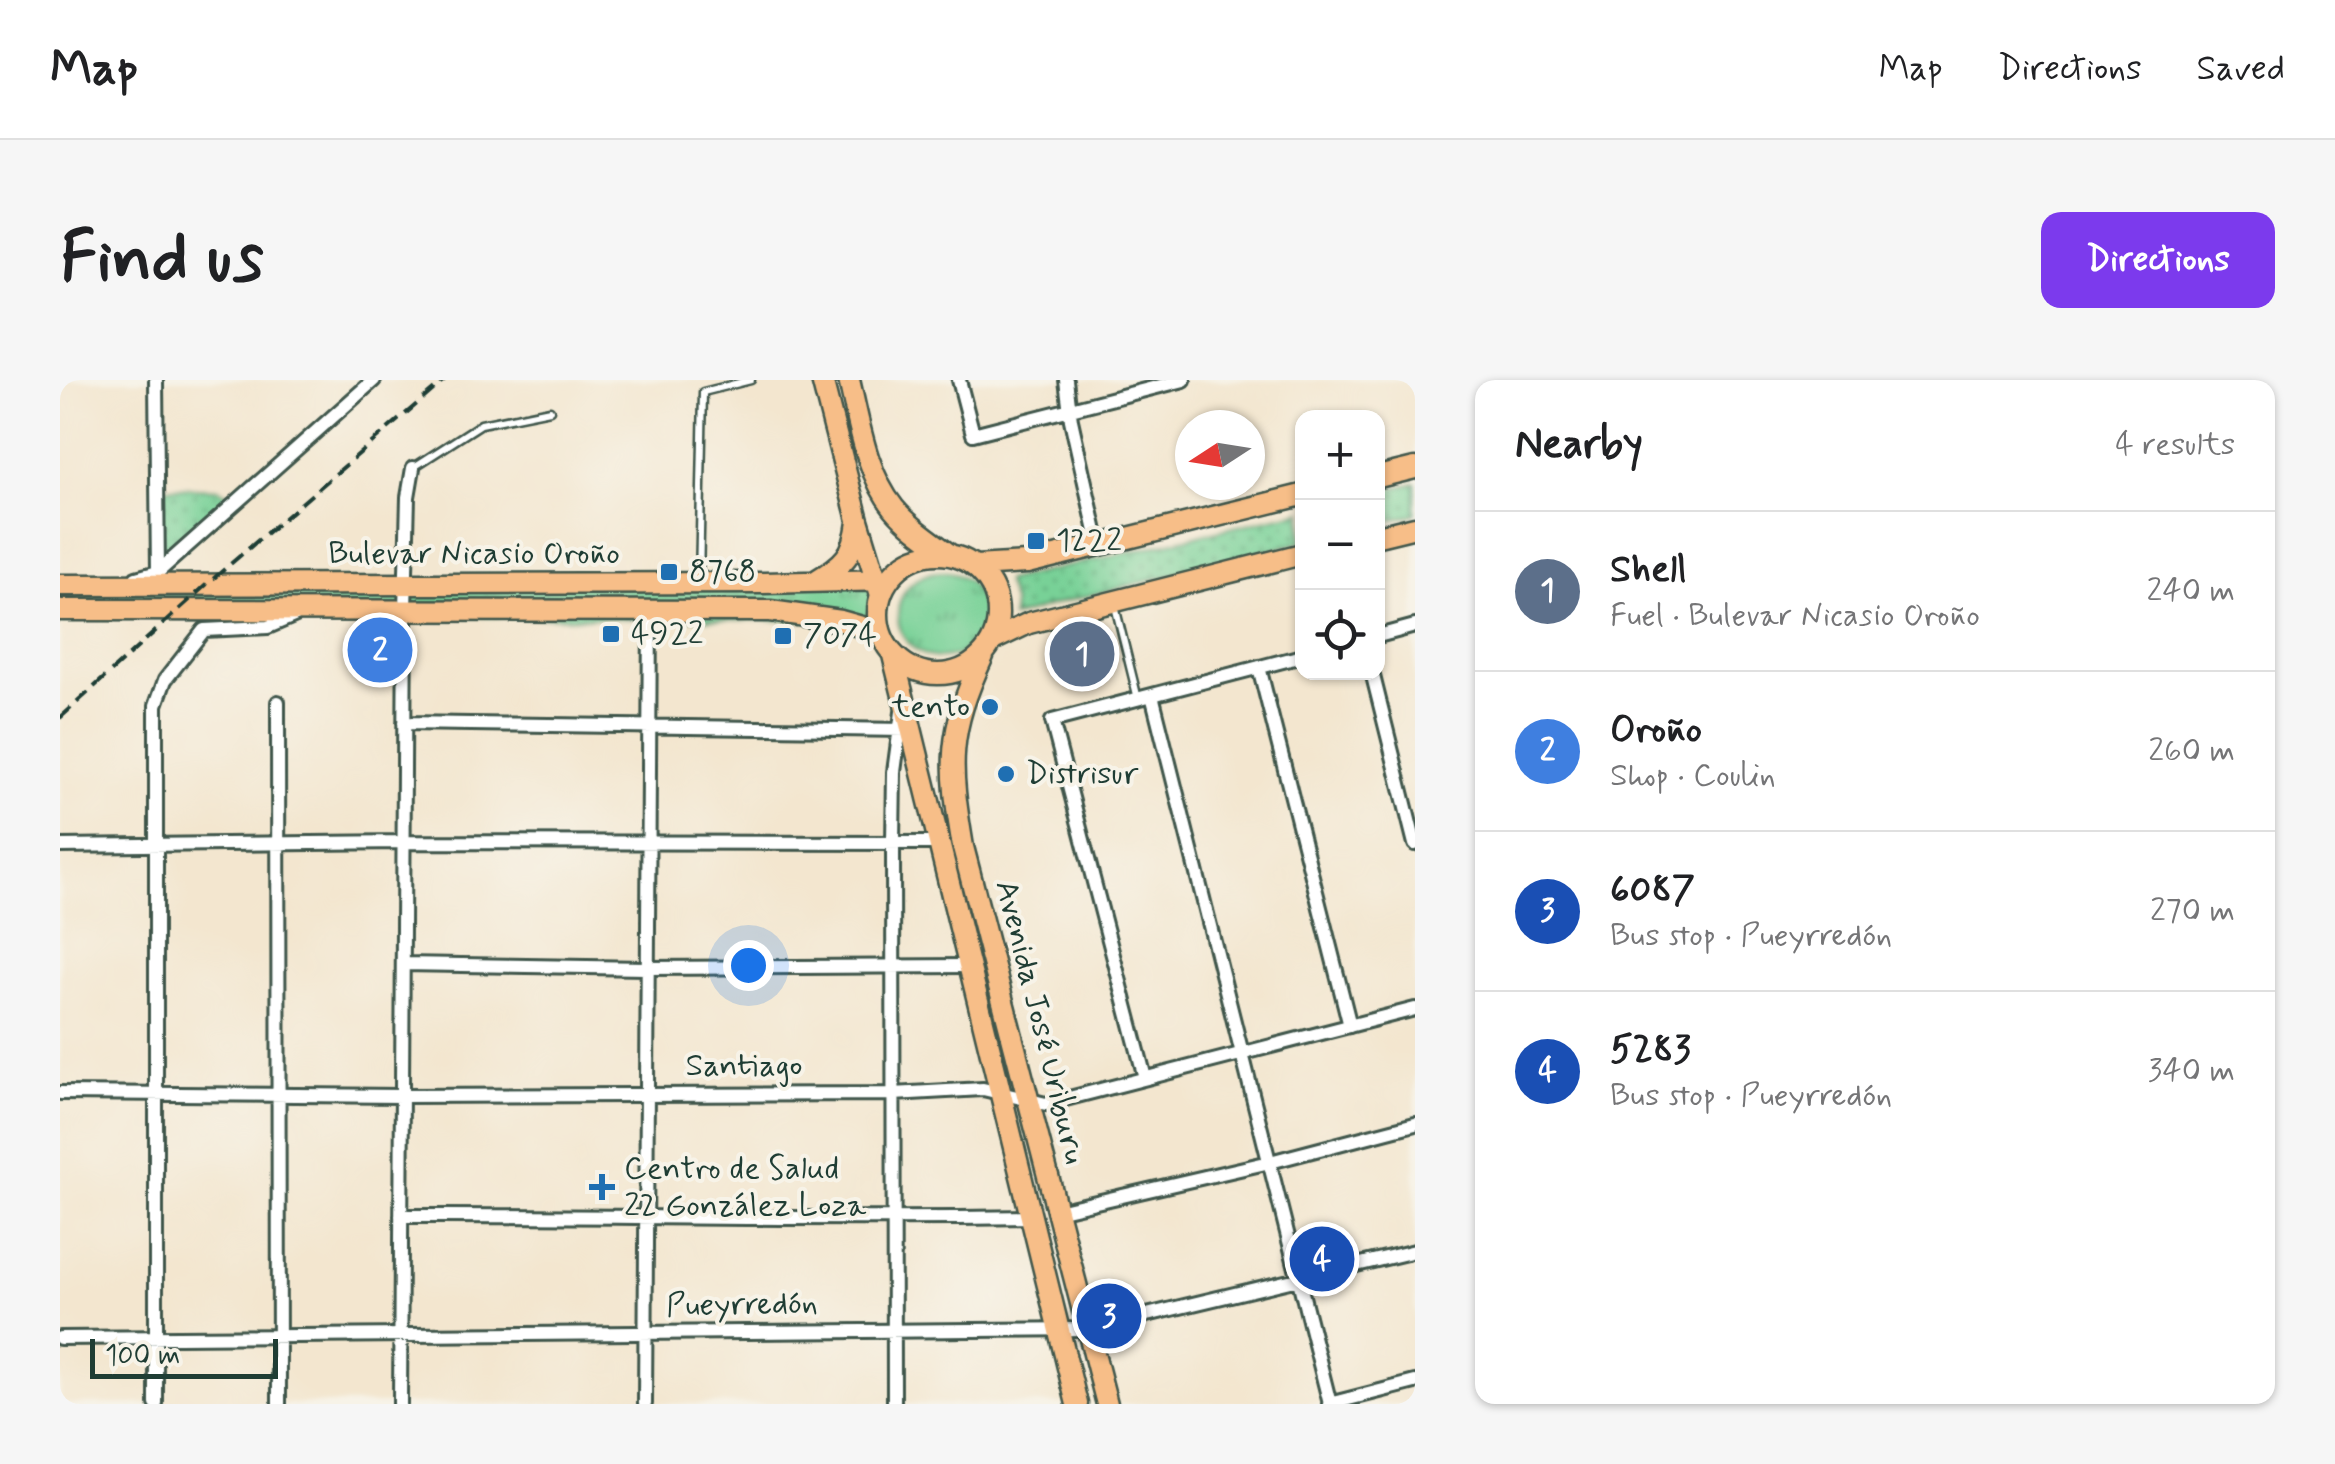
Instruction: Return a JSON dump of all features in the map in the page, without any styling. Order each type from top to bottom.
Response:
[{"type":"main road","points":[[822,380],[858,520],[881,585],[880,632],[893,656],[921,673],[943,675],[965,669],[988,648],[1029,623],[1295,556]]},
{"type":"main road","points":[[848,380],[880,486],[892,505],[912,526],[949,554],[975,566],[988,580],[996,598],[998,619],[988,648]]},
{"type":"main road","points":[[1385,475],[1415,468]]},
{"type":"main road","points":[[975,566],[1026,564],[1295,497]]},
{"type":"main road","points":[[813,582],[844,564],[856,538],[858,520]]},
{"type":"main road","points":[[1385,534],[1415,527]]},
{"type":"main road","points":[[881,585],[898,568],[922,556],[949,554]]},
{"type":"main road","name":"Bulevar Nicasio Oroño","points":[[60,582],[881,585]]},
{"type":"main road","name":"Bulevar Nicasio Oroño","points":[[60,610],[770,611],[841,620],[880,632]]},
{"type":"main road","name":"Avenida José Uriburu","points":[[988,648],[956,722],[954,786],[964,848],[1107,1404]]},
{"type":"main road","name":"Avenida José Uriburu","points":[[893,656],[906,730],[1078,1404]]},
{"type":"street","points":[[156,380],[158,572]]},
{"type":"street","points":[[60,582],[141,578],[158,572],[374,380]]},
{"type":"street","points":[[959,380],[973,434],[1184,380]]},
{"type":"street","points":[[1066,380],[1099,546]]},
{"type":"street","points":[[400,1404],[405,584],[408,481],[413,468]]},
{"type":"street","points":[[156,1404],[156,705],[165,680],[204,630],[268,627],[308,610]]},
{"type":"street","points":[[645,1404],[650,611]]},
{"type":"street","points":[[1385,634],[1415,626]]},
{"type":"street","points":[[1145,1078],[1052,722],[1295,658]]},
{"type":"street","points":[[1259,667],[1350,1026]]},
{"type":"street","points":[[1374,680],[1415,844]]},
{"type":"street","points":[[1145,697],[1243,1054],[1330,1404],[1415,1382]]},
{"type":"street","points":[[278,702],[279,1404]]},
{"type":"street","points":[[404,723],[906,730],[894,772],[894,1404]]},
{"type":"street","points":[[60,846],[937,843]]},
{"type":"street","points":[[403,964],[646,968],[968,966]]},
{"type":"street","name":"Santiago","points":[[60,1093],[893,1094],[983,1089],[1046,1104],[1415,1009]]},
{"type":"street","points":[[1057,1211],[1415,1124]]},
{"type":"street","points":[[402,1216],[1031,1217]]},
{"type":"street","name":"Pueyrredón","points":[[60,1338],[1088,1329],[1415,1252]]},
{"type":"lane","points":[[700,583],[703,392],[751,380]]},
{"type":"lane","points":[[413,468],[481,424],[550,410]]},
{"type":"lane","points":[[1113,600],[1145,697]]},
{"type":"green space","points":[[1415,483],[1415,514],[1385,522],[1385,490]]},
{"type":"green space","points":[[161,487],[218,489],[235,498],[172,555],[162,547]]},
{"type":"green space","points":[[1295,513],[1295,544],[1012,618],[1013,604],[1005,581]]},
{"type":"green space","points":[[933,572],[949,572],[972,584],[981,598],[981,632],[972,646],[949,658],[933,658],[917,651],[905,639],[898,623],[898,607],[905,591],[917,579]]},
{"type":"green space","points":[[876,581],[880,632],[841,621],[60,610],[60,585]]},
{"type":"railway","points":[[60,718],[206,585],[445,380]]},
{"type":"place","name":"1222","points":[[1036,541]]},
{"type":"place","name":"8768","points":[[669,572]]},
{"type":"place","name":"4922","points":[[611,634]]},
{"type":"place","name":"7074","points":[[783,636]]},
{"type":"place","name":"Oroño","points":[[380,650]]},
{"type":"place","name":"Shell","points":[[1082,654]]},
{"type":"place","name":"tento","points":[[990,707]]},
{"type":"place","name":"Distrisur","points":[[1006,774]]},
{"type":"place","name":"Centro de Salud 22 González Loza","points":[[602,1187]]},
{"type":"place","name":"5283","points":[[1322,1259]]},
{"type":"place","name":"6087","points":[[1109,1316]]}]
